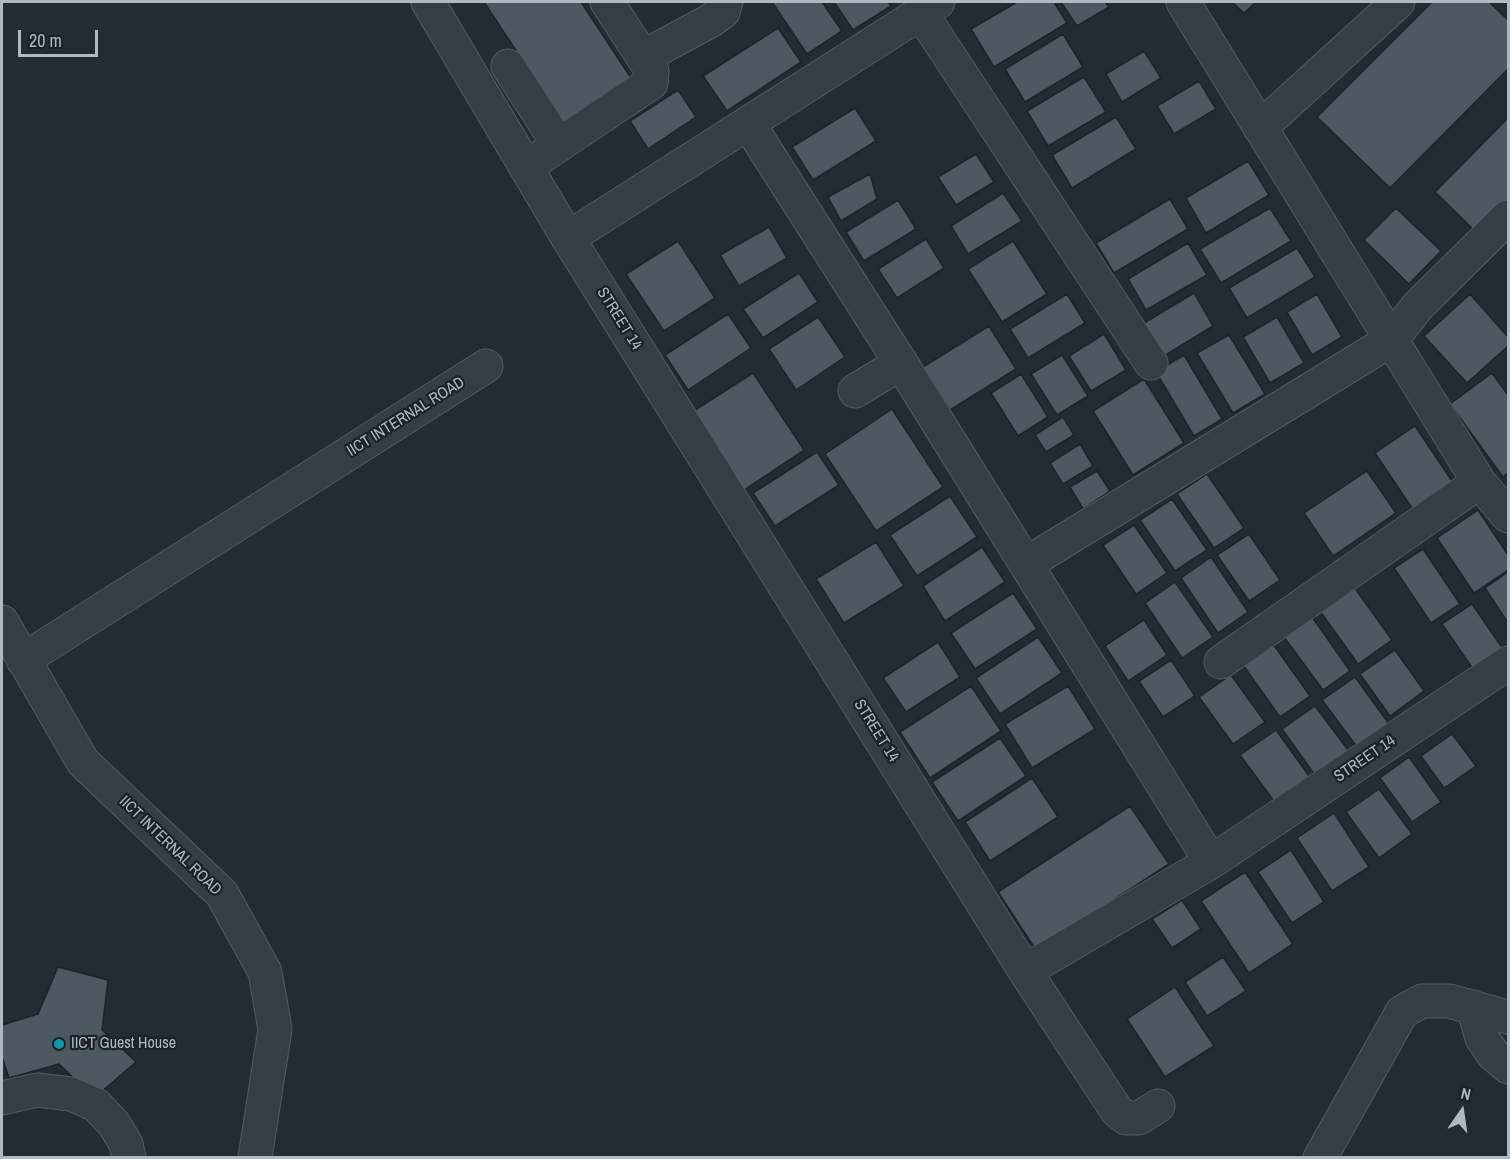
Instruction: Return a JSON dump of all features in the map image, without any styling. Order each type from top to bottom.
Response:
[{"type":"street","name":"STREET 14","points":[[428,2],[568,238],[1025,971],[1211,862],[1509,663]]},
{"type":"street","points":[[526,167],[651,83],[652,71],[607,2]]},
{"type":"street","points":[[643,57],[710,21],[723,12],[726,2]]},
{"type":"street","points":[[1183,2],[1391,340],[1499,500],[1221,662]]},
{"type":"street","points":[[1260,128],[1398,2]]},
{"type":"street","points":[[568,238],[930,7],[1151,363]]},
{"type":"street","points":[[508,66],[559,145]]},
{"type":"street","points":[[748,123],[901,363],[1211,862]]},
{"type":"street","points":[[1026,564],[1391,340],[1418,306],[1509,217]]},
{"type":"street","points":[[855,391],[901,363]]},
{"type":"street","name":"IICT INTERNAL ROAD","points":[[23,660],[486,366]]},
{"type":"street","name":"IICT INTERNAL ROAD","points":[[2,622],[83,762],[222,894],[265,972],[275,1029],[255,1158]]},
{"type":"street","points":[[1025,971],[1117,1111],[1126,1118],[1139,1118],[1158,1106]]},
{"type":"street","points":[[1320,1158],[1402,1012],[1422,1001],[1449,1001],[1509,1017]]},
{"type":"street","points":[[1473,1007],[1482,1038],[1493,1054],[1509,1067]]},
{"type":"street","points":[[2,1098],[37,1090],[71,1094],[96,1105],[114,1124],[126,1144],[129,1158]]},
{"type":"building","points":[[484,2],[581,2],[633,81],[565,125]]},
{"type":"building","points":[[772,2],[822,2],[842,31],[807,54]]},
{"type":"building","points":[[834,2],[888,2],[891,6],[853,30]]},
{"type":"building","points":[[1017,2],[1054,2],[1067,23],[994,67],[971,29]]},
{"type":"building","points":[[1061,2],[1105,2],[1109,7],[1077,26]]},
{"type":"building","points":[[1232,2],[1256,2],[1244,13]]},
{"type":"building","points":[[1432,2],[1489,2],[1508,20],[1508,69],[1390,188],[1317,117]]},
{"type":"building","points":[[778,28],[801,62],[727,111],[703,76]]},
{"type":"building","points":[[1063,34],[1083,67],[1025,102],[1005,69]]},
{"type":"building","points":[[1144,51],[1161,78],[1122,102],[1106,74]]},
{"type":"building","points":[[1084,77],[1106,112],[1048,146],[1027,111]]},
{"type":"building","points":[[1199,81],[1216,109],[1174,134],[1157,106]]},
{"type":"building","points":[[678,90],[696,117],[648,149],[630,121]]},
{"type":"building","points":[[855,108],[876,141],[813,180],[792,147]]},
{"type":"building","points":[[1116,117],[1136,149],[1072,188],[1052,155]]},
{"type":"building","points":[[1508,118],[1508,200],[1477,233],[1435,192]]},
{"type":"building","points":[[976,154],[994,182],[956,205],[938,177]]},
{"type":"building","points":[[1248,161],[1269,195],[1206,233],[1186,198]]},
{"type":"building","points":[[870,174],[877,199],[841,221],[828,197]]},
{"type":"building","points":[[1003,193],[1022,221],[968,254],[951,226]]},
{"type":"building","points":[[1170,199],[1188,229],[1114,273],[1096,243]]},
{"type":"building","points":[[898,200],[916,229],[864,261],[846,232]]},
{"type":"building","points":[[1270,208],[1291,241],[1221,283],[1200,249]]},
{"type":"building","points":[[1396,208],[1441,251],[1409,284],[1364,240]]},
{"type":"building","points":[[769,227],[787,258],[739,286],[720,255]]},
{"type":"building","points":[[926,239],[944,268],[897,298],[878,269]]},
{"type":"building","points":[[678,241],[715,298],[664,331],[626,274]]},
{"type":"building","points":[[1013,241],[1047,294],[1002,322],[968,269]]},
{"type":"building","points":[[1188,243],[1207,275],[1146,310],[1128,279]]},
{"type":"building","points":[[1297,248],[1315,277],[1247,318],[1229,288]]},
{"type":"building","points":[[799,273],[818,302],[763,338],[743,309]]},
{"type":"building","points":[[1194,293],[1213,326],[1164,356],[1144,323]]},
{"type":"building","points":[[1067,294],[1085,323],[1028,358],[1010,329]]},
{"type":"building","points":[[1317,294],[1342,337],[1312,355],[1287,312]]},
{"type":"building","points":[[1470,294],[1508,337],[1508,346],[1467,383],[1424,336]]},
{"type":"building","points":[[728,314],[751,348],[688,390],[665,355]]},
{"type":"building","points":[[818,317],[845,357],[796,390],[769,349]]},
{"type":"building","points":[[1277,317],[1304,363],[1270,383],[1243,337]]},
{"type":"building","points":[[989,326],[1016,369],[950,410],[923,367]]},
{"type":"building","points":[[1104,334],[1126,370],[1091,391],[1069,356]]},
{"type":"building","points":[[1229,335],[1265,394],[1233,413],[1197,353]]},
{"type":"building","points":[[1062,355],[1088,396],[1057,415],[1031,374]]},
{"type":"building","points":[[1184,355],[1222,419],[1194,436],[1156,372]]},
{"type":"building","points":[[753,373],[804,450],[744,490],[692,412]]},
{"type":"building","points":[[1492,373],[1508,395],[1508,473],[1503,477],[1450,404]]},
{"type":"building","points":[[1021,374],[1048,417],[1018,436],[991,393]]},
{"type":"building","points":[[1144,379],[1184,443],[1133,475],[1093,411]]},
{"type":"building","points":[[892,409],[943,487],[876,531],[825,454]]},
{"type":"building","points":[[1063,417],[1074,435],[1046,452],[1035,435]]},
{"type":"building","points":[[1415,426],[1454,484],[1414,511],[1375,453]]},
{"type":"building","points":[[1080,444],[1093,466],[1063,484],[1050,463]]},
{"type":"building","points":[[817,452],[839,485],[775,526],[753,493]]},
{"type":"building","points":[[1097,471],[1110,491],[1083,509],[1070,487]]},
{"type":"building","points":[[1367,471],[1396,513],[1333,556],[1304,513]]},
{"type":"building","points":[[1207,474],[1244,528],[1214,548],[1177,494]]},
{"type":"building","points":[[950,496],[977,537],[917,576],[890,535]]},
{"type":"building","points":[[1172,499],[1207,550],[1175,571],[1140,520]]},
{"type":"building","points":[[1478,510],[1508,555],[1508,570],[1474,593],[1437,538]]},
{"type":"building","points":[[1134,525],[1167,573],[1136,594],[1103,545]]},
{"type":"building","points":[[1249,534],[1280,580],[1249,601],[1217,555]]},
{"type":"building","points":[[876,542],[904,586],[844,623],[816,579]]},
{"type":"building","points":[[982,547],[1005,582],[945,621],[923,586]]},
{"type":"building","points":[[1423,549],[1460,604],[1431,623],[1394,568]]},
{"type":"building","points":[[1211,557],[1248,612],[1218,633],[1181,578]]},
{"type":"building","points":[[1508,572],[1508,623],[1485,588]]},
{"type":"building","points":[[1175,582],[1213,637],[1182,658],[1145,603]]},
{"type":"building","points":[[1354,587],[1392,640],[1358,664],[1320,611]]},
{"type":"building","points":[[1013,593],[1037,629],[975,669],[951,633]]},
{"type":"building","points":[[1472,604],[1503,649],[1473,669],[1442,624]]},
{"type":"building","points":[[1312,617],[1350,671],[1323,690],[1284,637]]},
{"type":"building","points":[[1144,620],[1167,655],[1128,681],[1105,646]]},
{"type":"building","points":[[1038,637],[1062,673],[1000,714],[976,678]]},
{"type":"building","points":[[938,642],[960,677],[906,712],[883,678]]},
{"type":"building","points":[[1273,644],[1310,696],[1280,717],[1243,665]]},
{"type":"building","points":[[1395,650],[1424,691],[1390,716],[1360,674]]},
{"type":"building","points":[[1171,660],[1195,696],[1163,717],[1139,681]]},
{"type":"building","points":[[1231,675],[1265,722],[1233,744],[1199,697]]},
{"type":"building","points":[[1355,677],[1389,724],[1357,747],[1322,700]]},
{"type":"building","points":[[971,686],[1001,731],[930,778],[900,732]]},
{"type":"building","points":[[1068,686],[1095,729],[1032,768],[1005,724]]},
{"type":"building","points":[[1315,706],[1351,754],[1317,778],[1282,729]]},
{"type":"building","points":[[1276,730],[1309,776],[1274,801],[1240,755]]},
{"type":"building","points":[[1452,734],[1476,766],[1444,788],[1421,756]]},
{"type":"building","points":[[1000,738],[1026,776],[958,821],[932,782]]},
{"type":"building","points":[[1409,757],[1441,802],[1412,822],[1380,778]]},
{"type":"building","points":[[1032,778],[1058,817],[990,861],[965,822]]},
{"type":"building","points":[[1379,789],[1412,834],[1379,858],[1346,812]]},
{"type":"building","points":[[1130,806],[1169,864],[1036,950],[998,892]]},
{"type":"building","points":[[1334,813],[1369,867],[1332,891],[1297,838]]},
{"type":"building","points":[[1291,850],[1324,902],[1292,923],[1258,872]]},
{"type":"building","points":[[1245,872],[1293,944],[1249,973],[1201,901]]},
{"type":"building","points":[[1182,900],[1201,929],[1172,948],[1152,919]]},
{"type":"building","points":[[1223,957],[1246,991],[1207,1016],[1185,982]]},
{"type":"building","name":"IICT Guest House","points":[[58,967],[108,980],[102,1030],[136,1062],[94,1098],[59,1064],[9,1078],[2,1057],[2,1025],[38,1014]]},
{"type":"building","points":[[1175,987],[1214,1046],[1165,1077],[1127,1019]]},
{"type":"place","name":"IICT Guest House","points":[[59,1044]]}]
